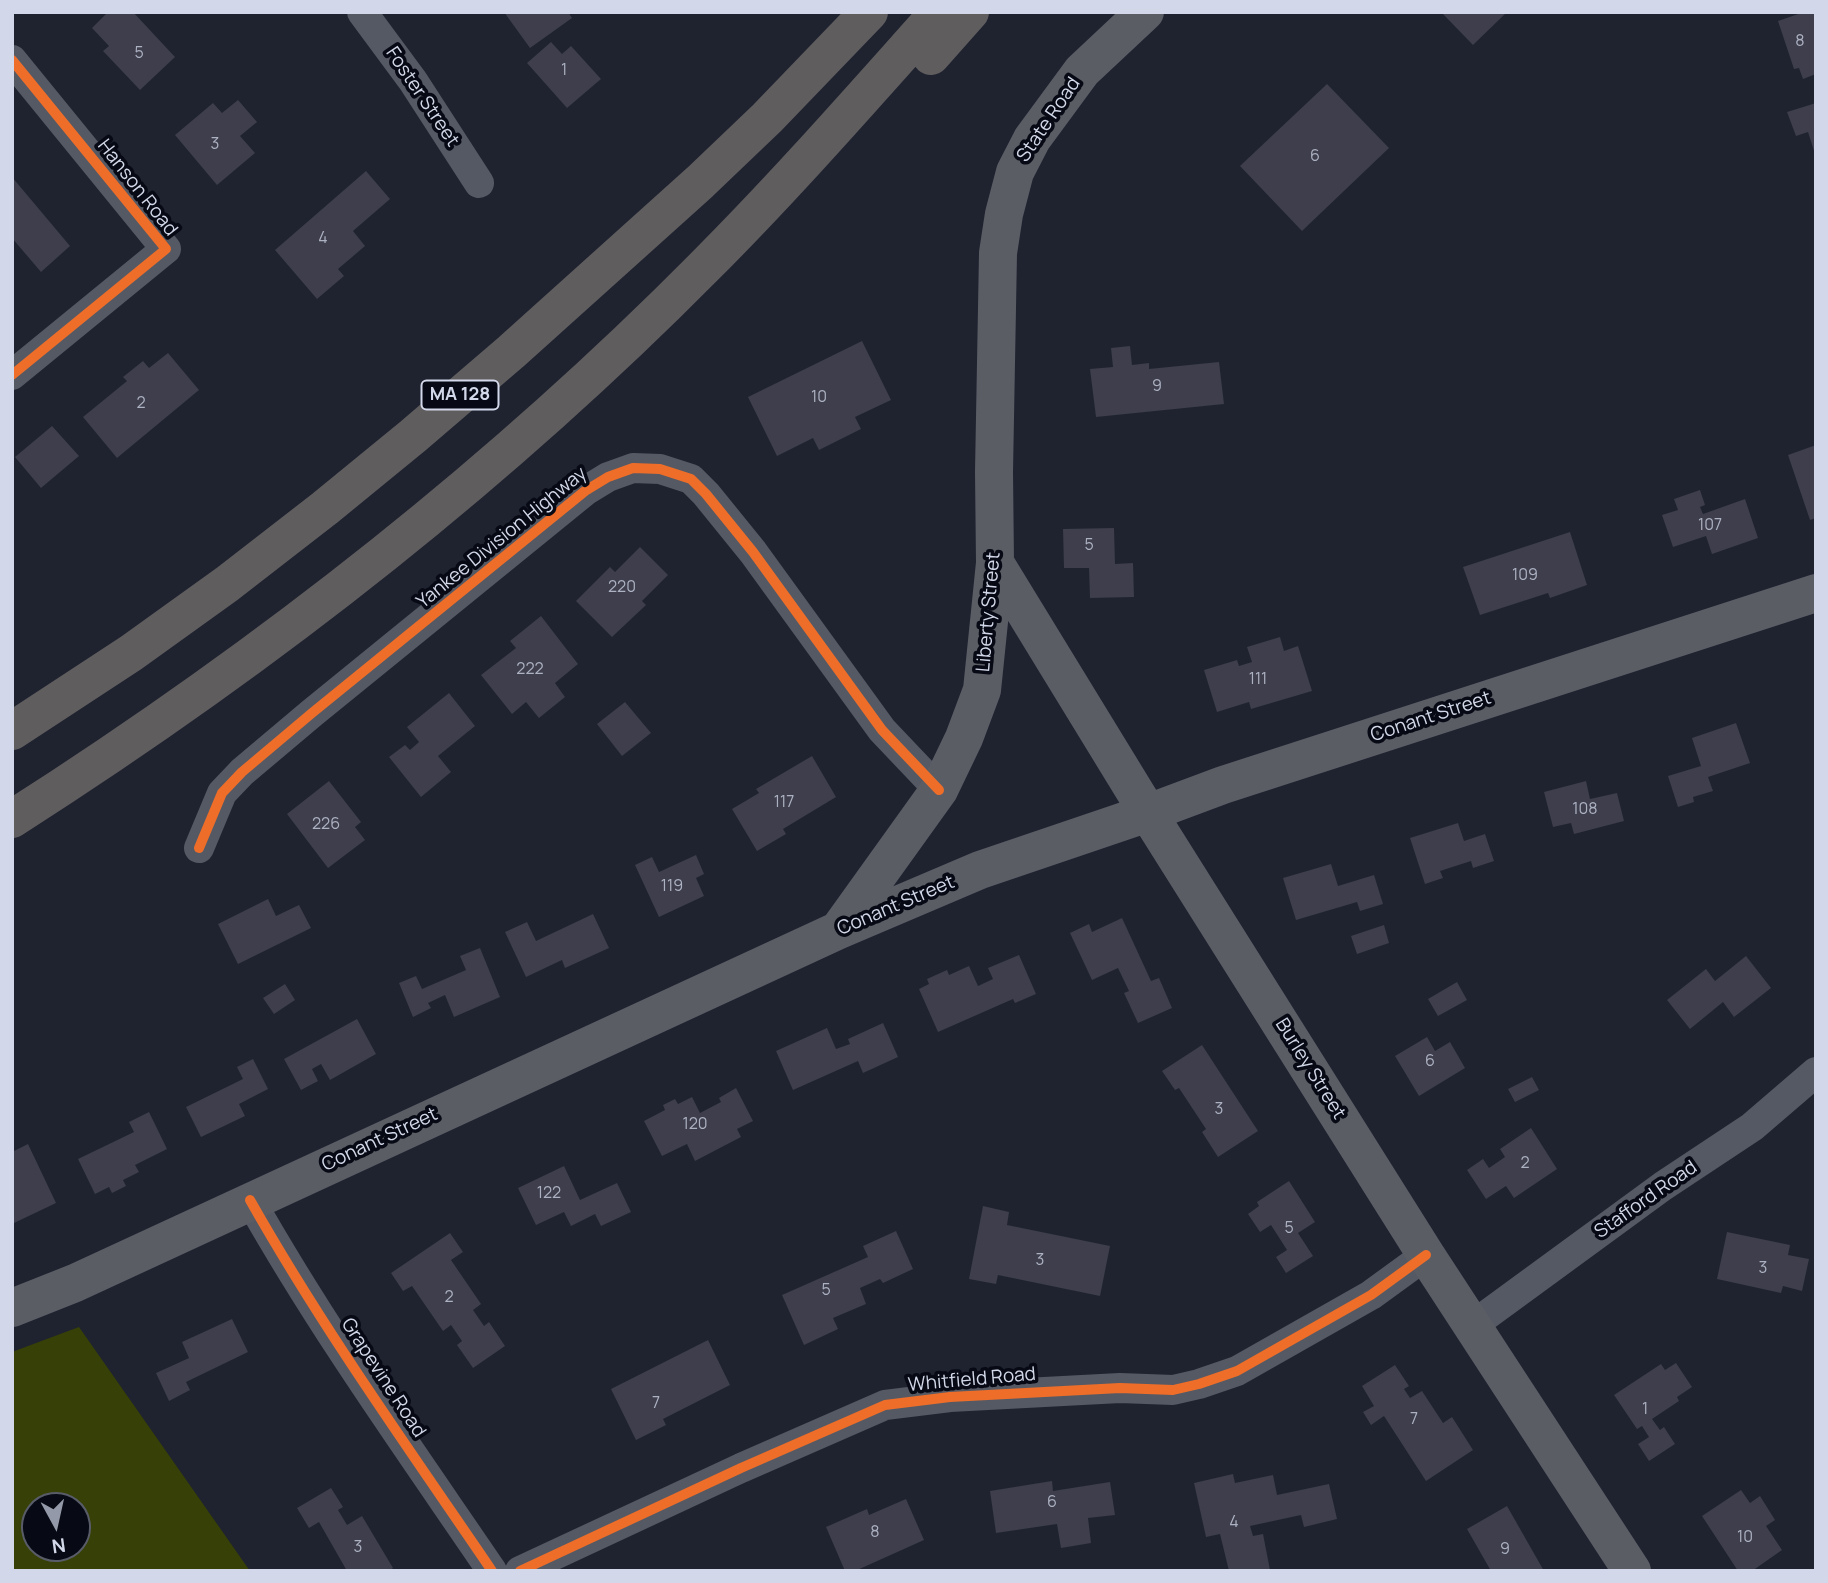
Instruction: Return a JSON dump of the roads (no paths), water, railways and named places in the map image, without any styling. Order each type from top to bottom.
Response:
[{"type":"highway","points":[[700,182],[848,12]]},
{"type":"highway","name":"MA 128","points":[[12,731],[131,653],[228,584],[325,509],[511,352],[700,182],[767,118],[869,12]]},
{"type":"highway","points":[[12,818],[233,669],[431,515],[619,349],[703,268],[790,178],[939,12]]},
{"type":"highway","points":[[790,178],[912,78],[970,12]]},
{"type":"main road","name":"State Road","points":[[998,253],[1004,214],[1015,172],[1032,139],[1082,71],[1145,12]]},
{"type":"main road","name":"Liberty Street","points":[[839,930],[939,790],[964,738],[982,690],[995,563],[998,253]]},
{"type":"main road","name":"Burley Street","points":[[995,563],[1148,813],[1426,1255],[1632,1571]]},
{"type":"main road","name":"Conant Street","points":[[12,1308],[75,1283],[839,930],[980,870],[1223,785],[1816,593]]},
{"type":"street","name":"Foster Street","points":[[362,12],[414,81],[479,183]]},
{"type":"street","name":"Hanson Road","points":[[12,60],[166,248],[12,375]]},
{"type":"street","name":"Yankee Division Highway","points":[[199,848],[222,793],[243,772],[585,491],[608,477],[633,468],[660,468],[691,479],[706,494],[752,552],[882,730],[939,790]]},
{"type":"street","name":"Stafford Road","points":[[1473,1325],[1663,1186],[1810,1088]]},
{"type":"street","name":"Grapevine Road","points":[[250,1200],[388,1420],[492,1571]]},
{"type":"street","name":"Whitfield Road","points":[[520,1571],[885,1405],[950,1397],[1120,1388],[1173,1390],[1237,1371],[1371,1295],[1426,1255]]}]
